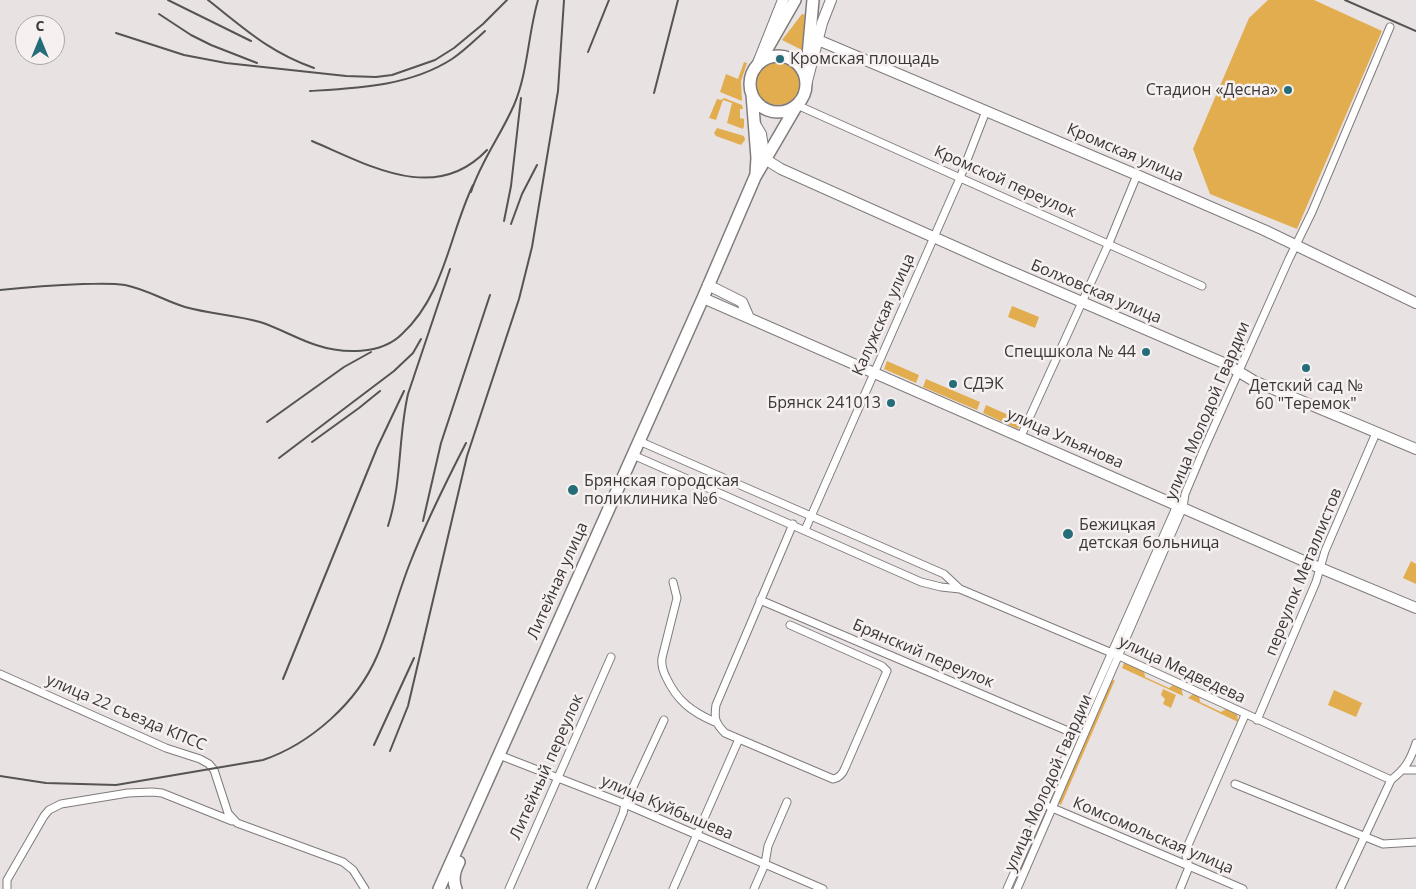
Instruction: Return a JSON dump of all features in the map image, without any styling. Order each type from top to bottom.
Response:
[{"type":"main road","points":[[795,0],[752,78],[752,93],[758,103],[768,110],[786,111],[797,105],[803,96],[806,85],[810,15],[813,0]]},
{"type":"main road","points":[[756,68],[766,59],[787,58],[799,66],[806,85]]},
{"type":"main road","name":"Литейная улица","points":[[752,93],[757,158],[755,177]]},
{"type":"main road","name":"Литейная улица","points":[[439,889],[703,298],[755,177],[797,105]]},
{"type":"main road","points":[[456,889],[454,872],[459,861],[457,850]]},
{"type":"street","points":[[756,68],[783,0]]},
{"type":"street","points":[[806,85],[831,0]]},
{"type":"street","name":"улица Молодой Гвардии","points":[[1017,889],[1119,656],[1185,494],[1312,212],[1390,27]]},
{"type":"street","name":"Кромская улица","points":[[818,40],[1137,175],[1296,246],[1416,303]]},
{"type":"street","name":"Кромской переулок","points":[[797,105],[1202,286]]},
{"type":"street","name":"Калужская улица","points":[[805,530],[960,178],[986,111]]},
{"type":"street","points":[[754,123],[761,134],[765,159]]},
{"type":"street","name":"Болховская улица","points":[[765,159],[934,237],[1226,364],[1238,373],[1264,386],[1416,449]]},
{"type":"street","points":[[1021,436],[1109,243],[1137,175]]},
{"type":"street","points":[[708,285],[742,302],[749,318]]},
{"type":"street","name":"улица Ульянова","points":[[703,298],[1320,568],[1416,608]]},
{"type":"street","name":"переулок Металлистов","points":[[1257,720],[1316,582],[1325,551],[1376,433]]},
{"type":"street","name":"улица Медведева","points":[[639,441],[944,574],[960,589]]},
{"type":"street","name":"улица Медведева","points":[[633,454],[921,582],[943,588],[960,589],[1111,652],[1391,780]]},
{"type":"street","name":"улица Молодой Гвардии","points":[[1007,889],[1111,652],[1180,506]]},
{"type":"street","points":[[715,722],[716,705],[792,524]]},
{"type":"street","points":[[673,582],[677,598],[662,665],[672,691],[699,714],[715,722],[724,733],[836,779],[845,768],[887,671],[882,666],[790,625]]},
{"type":"street","name":"Брянский переулок","points":[[760,600],[1075,734]]},
{"type":"street","name":"Литейный переулок","points":[[510,889],[557,777],[611,657]]},
{"type":"street","name":"улица 22 съезда КПСС","points":[[0,674],[166,748],[200,759],[209,764],[214,770],[228,813],[237,823]]},
{"type":"street","points":[[1180,889],[1189,867],[1185,852],[1246,715]]},
{"type":"street","points":[[591,889],[623,813],[624,804],[664,720]]},
{"type":"street","points":[[673,889],[739,739]]},
{"type":"street","points":[[1340,889],[1366,837],[1391,780],[1403,770],[1411,759],[1416,743]]},
{"type":"street","name":"улица Куйбышева","points":[[499,755],[624,804],[823,889]]},
{"type":"street","points":[[1403,770],[1416,770]]},
{"type":"street","points":[[1235,784],[1383,844],[1416,842]]},
{"type":"street","points":[[7,889],[7,880],[49,810],[61,804],[128,792],[162,793],[344,862],[353,870],[365,889]]},
{"type":"street","points":[[754,889],[765,864],[768,846],[787,802]]},
{"type":"street","name":"Комсомольская улица","points":[[1045,804],[1243,889]]},
{"type":"shaded area","name":"Стадион «Десна»","points":[[1268,0],[1314,0],[1382,31],[1297,229],[1210,194],[1193,149],[1249,18]]},
{"type":"shaded area","points":[[802,14],[805,15],[802,50],[782,40]]},
{"type":"shaded area","points":[[782,61],[794,67],[799,74],[799,92],[794,99],[787,104],[774,105],[766,102],[759,95],[756,79],[759,71],[766,64]]},
{"type":"shaded area","points":[[744,62],[747,63],[741,81],[742,101],[720,92],[726,74],[738,79]]},
{"type":"shaded area","points":[[724,98],[742,105],[743,109],[740,109],[740,118],[744,119],[743,129],[727,123],[732,103],[723,100],[716,120],[709,118],[717,99],[721,100]]},
{"type":"shaded area","points":[[717,128],[744,136],[745,140],[741,145],[716,136],[714,133]]},
{"type":"shaded area","points":[[1012,306],[1039,317],[1035,328],[1008,317]]},
{"type":"shaded area","points":[[887,361],[919,375],[916,383],[884,369]]},
{"type":"shaded area","points":[[926,379],[980,402],[977,410],[923,387]]},
{"type":"shaded area","points":[[986,405],[1022,421],[1018,429],[983,413]]},
{"type":"shaded area","points":[[1411,561],[1416,564],[1416,584],[1403,578]]},
{"type":"shaded area","points":[[1125,661],[1144,670],[1145,677],[1169,688],[1173,685],[1181,687],[1183,696],[1122,668]]},
{"type":"shaded area","points":[[1115,680],[1061,805],[1058,802],[1110,681]]},
{"type":"shaded area","points":[[1163,689],[1176,695],[1171,708],[1163,704],[1165,699],[1161,695]]},
{"type":"shaded area","points":[[1334,690],[1362,703],[1356,717],[1328,705]]},
{"type":"shaded area","points":[[1193,694],[1199,696],[1200,702],[1221,712],[1226,709],[1237,714],[1238,722],[1188,698]]},
{"type":"railway","points":[[168,0],[251,41]]},
{"type":"railway","points":[[208,0],[270,47],[314,68]]},
{"type":"railway","points":[[116,33],[184,55],[226,63],[346,76],[376,77],[392,75],[435,60],[454,48],[483,24],[507,0]]},
{"type":"railway","points":[[471,192],[519,92],[538,0]]},
{"type":"railway","points":[[390,751],[408,706],[467,456],[519,299],[532,247],[558,91],[564,0]]},
{"type":"railway","points":[[588,52],[609,0]]},
{"type":"railway","points":[[654,93],[678,0]]},
{"type":"railway","points":[[1345,0],[1416,31]]},
{"type":"railway","points":[[159,14],[191,35],[257,63]]},
{"type":"railway","points":[[310,91],[365,87],[419,75],[452,59],[485,31]]},
{"type":"railway","points":[[504,221],[511,186],[521,98]]},
{"type":"railway","points":[[312,141],[379,169],[401,175],[424,178],[446,175],[467,166],[487,150]]},
{"type":"railway","points":[[511,224],[522,194],[537,165]]},
{"type":"railway","points":[[0,290],[83,284],[125,285],[185,307],[260,322],[309,343],[327,348],[350,351],[373,349],[384,346],[402,334],[428,301],[445,263],[473,185]]},
{"type":"railway","points":[[388,526],[396,493],[408,394],[450,269]]},
{"type":"railway","points":[[423,521],[441,443],[490,295]]},
{"type":"railway","points":[[279,458],[394,371],[413,353],[421,339]]},
{"type":"railway","points":[[267,422],[344,367],[371,352]]},
{"type":"railway","points":[[312,442],[380,391]]},
{"type":"railway","points":[[283,679],[377,448],[404,391]]},
{"type":"railway","points":[[0,776],[46,783],[116,785],[263,760],[298,744],[330,720],[345,705],[368,673],[382,645],[416,548],[466,443]]},
{"type":"railway","points":[[374,745],[414,658]]},
{"type":"place","name":"Кромская площадь","points":[[780,59]]},
{"type":"place","name":"Стадион «Десна»","points":[[1288,90]]},
{"type":"place","name":"Спецшкола № 44","points":[[1146,352]]},
{"type":"place","name":"Детский сад № 60 \"Теремок\"","points":[[1306,368]]},
{"type":"place","name":"СДЭК","points":[[953,384]]},
{"type":"place","name":"Брянск 241013","points":[[891,403]]},
{"type":"place","name":"Брянская городская поликлиника №6","points":[[573,490]]},
{"type":"place","name":"Бежицкая детская больница","points":[[1068,534]]}]
